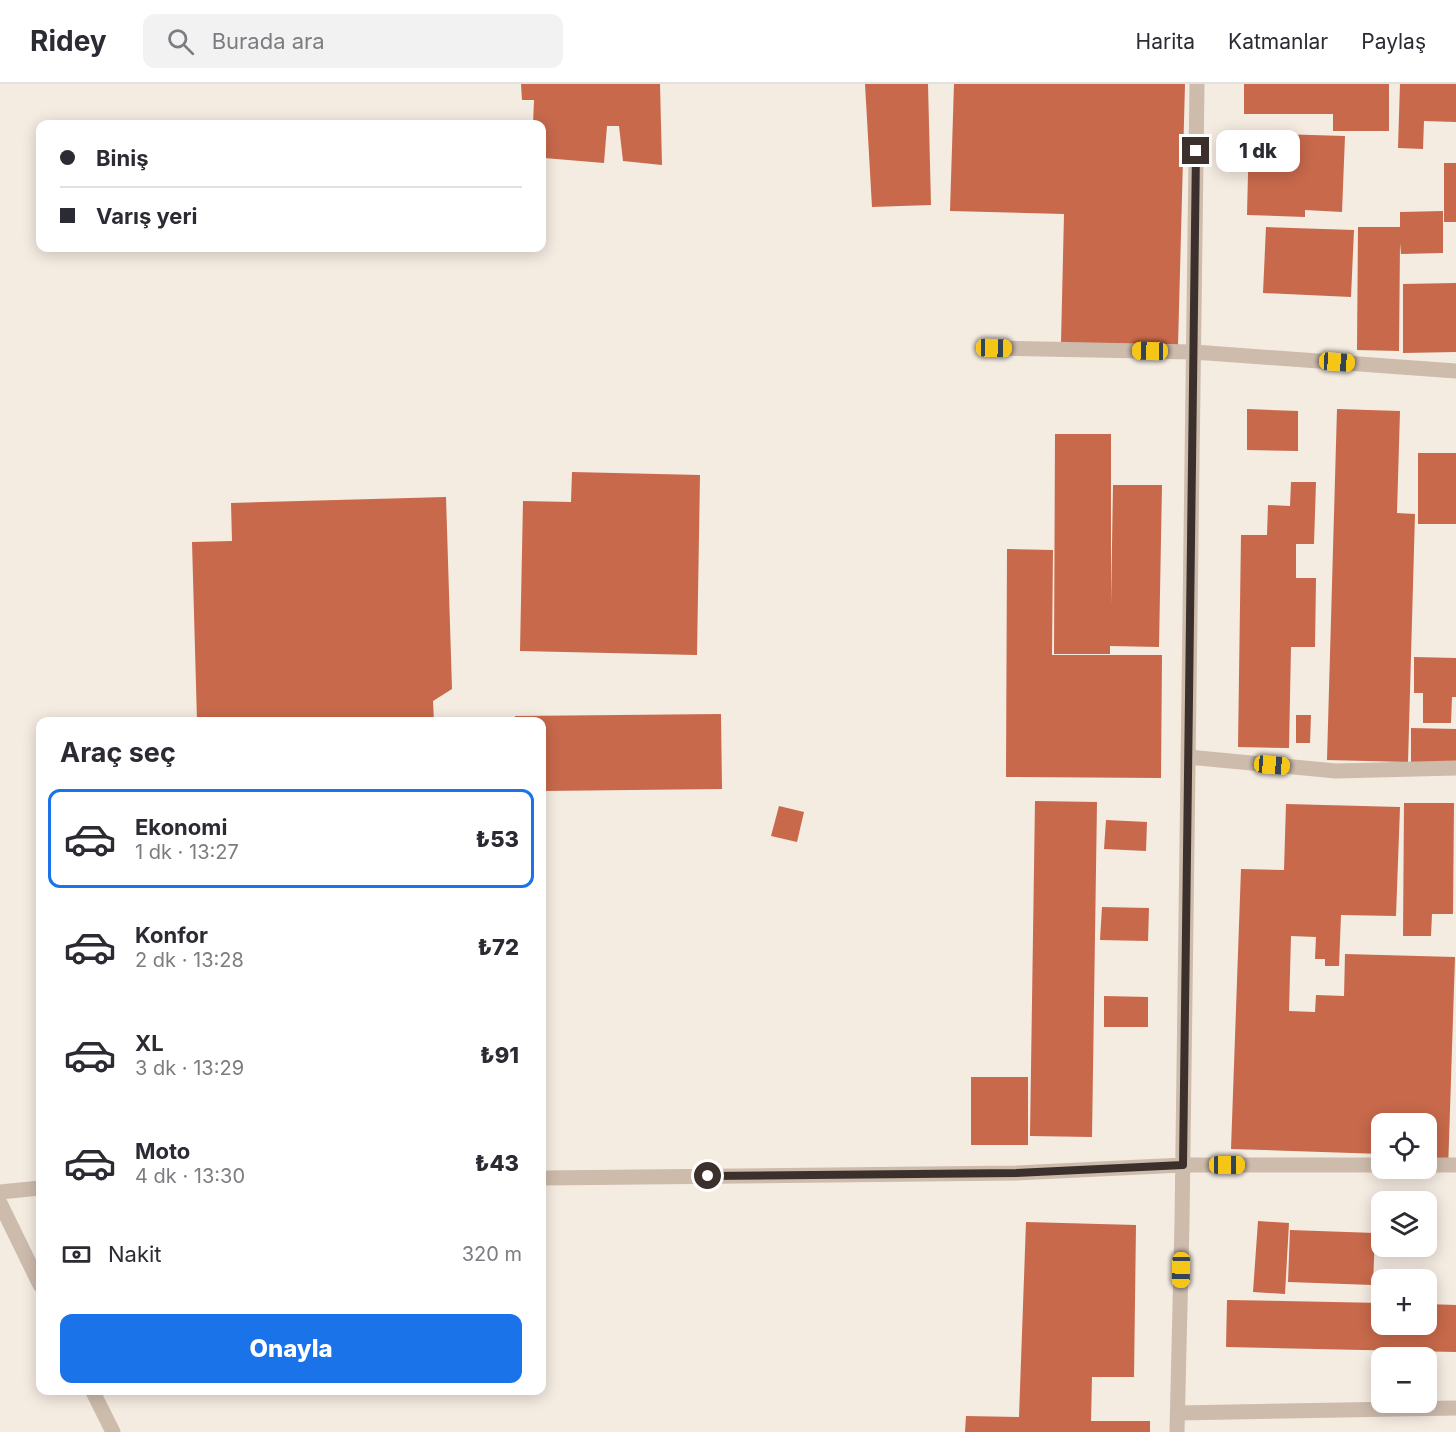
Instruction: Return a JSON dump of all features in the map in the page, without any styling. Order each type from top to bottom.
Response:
[{"type":"street","points":[[1177,1432],[1183,1165],[1197,84]]},
{"type":"street","points":[[994,348],[1194,352],[1456,371]]},
{"type":"street","points":[[1188,757],[1335,771],[1456,768]]},
{"type":"street","points":[[546,1178],[1016,1173],[1183,1165],[1371,1165]]},
{"type":"street","points":[[1437,1165],[1456,1165]]},
{"type":"street","points":[[0,1192],[36,1188]]},
{"type":"street","points":[[0,1203],[36,1277]]},
{"type":"street","points":[[94,1395],[112,1432]]},
{"type":"street","points":[[1178,1413],[1456,1408]]},
{"type":"building","points":[[521,84],[660,84],[662,165],[623,161],[619,126],[607,126],[604,163],[546,158],[546,120],[533,120],[534,100],[522,100]]},
{"type":"building","points":[[865,84],[928,84],[931,205],[872,207]]},
{"type":"building","points":[[954,84],[1185,84],[1178,346],[1061,343],[1064,214],[950,211]]},
{"type":"building","points":[[1244,84],[1389,84],[1389,131],[1333,131],[1333,114],[1244,114]]},
{"type":"building","points":[[1400,84],[1456,84],[1456,122],[1424,121],[1423,149],[1398,148]]},
{"type":"building","points":[[1249,133],[1345,136],[1342,212],[1305,210],[1305,217],[1247,215]]},
{"type":"building","points":[[1444,163],[1456,163],[1456,222],[1444,222]]},
{"type":"building","points":[[1443,211],[1443,253],[1401,254],[1400,243],[1399,351],[1357,350],[1358,227],[1400,227],[1400,212]]},
{"type":"building","points":[[1266,227],[1354,230],[1351,297],[1263,293]]},
{"type":"building","points":[[1456,283],[1456,352],[1403,353],[1403,284]]},
{"type":"building","points":[[1247,409],[1298,411],[1298,451],[1247,450]]},
{"type":"building","points":[[1337,409],[1400,411],[1397,513],[1415,514],[1408,762],[1327,760]]},
{"type":"building","points":[[1055,434],[1111,434],[1111,606],[1113,485],[1162,485],[1159,647],[1110,646],[1110,654],[1054,654]]},
{"type":"building","points":[[1418,453],[1456,453],[1456,524],[1418,524]]},
{"type":"building","points":[[572,472],[700,475],[697,655],[520,651],[523,501],[571,502]]},
{"type":"building","points":[[1291,482],[1316,482],[1314,544],[1296,544],[1296,578],[1316,578],[1315,647],[1291,647],[1289,748],[1238,747],[1241,535],[1267,535],[1268,505],[1290,506]]},
{"type":"building","points":[[446,497],[452,689],[433,701],[434,717],[197,717],[192,542],[232,541],[231,503]]},
{"type":"building","points":[[1007,549],[1053,550],[1052,655],[1162,655],[1161,778],[1006,777]]},
{"type":"building","points":[[1414,657],[1456,658],[1456,697],[1452,697],[1451,723],[1423,723],[1423,693],[1414,693]]},
{"type":"building","points":[[721,714],[722,789],[546,791],[546,717],[515,716]]},
{"type":"building","points":[[1296,715],[1311,715],[1310,743],[1296,743]]},
{"type":"building","points":[[1411,728],[1456,729],[1456,765],[1411,765]]},
{"type":"building","points":[[1035,801],[1097,802],[1092,1137],[1030,1136]]},
{"type":"building","points":[[1404,803],[1454,803],[1453,914],[1432,914],[1431,936],[1403,936]]},
{"type":"building","points":[[1286,804],[1400,807],[1396,916],[1341,915],[1339,966],[1325,966],[1325,959],[1315,959],[1316,937],[1291,936],[1289,1011],[1315,1012],[1316,995],[1344,996],[1345,954],[1455,957],[1448,1171],[1437,1170],[1437,1113],[1371,1113],[1371,1154],[1231,1149],[1241,869],[1284,870]]},
{"type":"building","points":[[779,806],[804,812],[797,842],[771,836]]},
{"type":"building","points":[[1106,820],[1147,822],[1146,851],[1104,849]]},
{"type":"building","points":[[1102,907],[1149,908],[1148,941],[1100,940]]},
{"type":"building","points":[[1104,996],[1148,997],[1148,1027],[1104,1027]]},
{"type":"building","points":[[971,1077],[1028,1077],[1028,1145],[971,1145]]},
{"type":"building","points":[[1258,1221],[1289,1223],[1285,1294],[1253,1292]]},
{"type":"building","points":[[1026,1222],[1136,1225],[1134,1377],[1092,1377],[1091,1421],[1150,1421],[1150,1432],[965,1432],[966,1416],[1019,1417]]},
{"type":"building","points":[[1290,1230],[1371,1233],[1371,1257],[1374,1257],[1371,1285],[1288,1282]]},
{"type":"building","points":[[1227,1300],[1371,1303],[1371,1335],[1437,1335],[1437,1304],[1456,1305],[1456,1352],[1437,1352],[1437,1347],[1371,1347],[1371,1350],[1226,1347]]},
{"type":"route","points":[[708,1176],[1016,1173],[1183,1165],[1196,151]]}]
